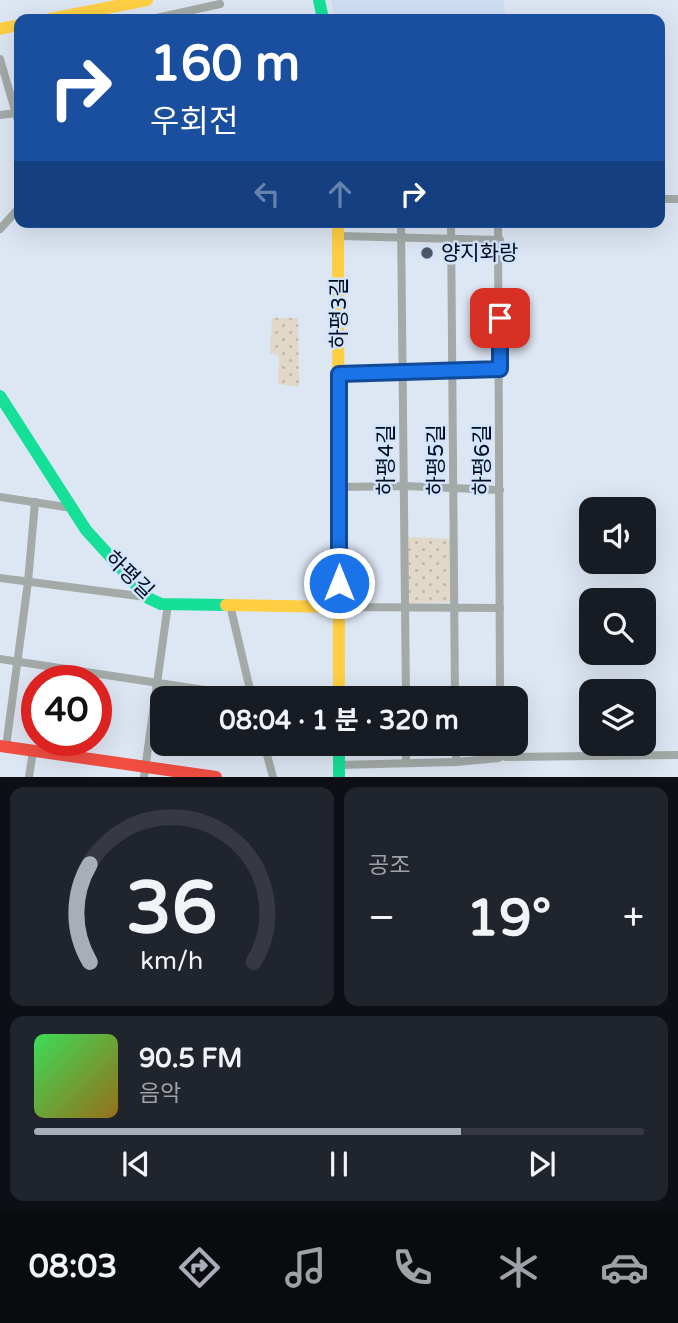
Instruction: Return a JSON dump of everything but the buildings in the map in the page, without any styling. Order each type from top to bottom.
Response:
[{"type":"street","points":[[84,14],[146,0]]},
{"type":"street","points":[[175,14],[220,4]]},
{"type":"street","points":[[0,59],[14,106]]},
{"type":"street","points":[[0,229],[14,214]]},
{"type":"street","name":"하평3길","points":[[338,228],[339,686]]},
{"type":"street","name":"하평4길","points":[[401,228],[406,686]]},
{"type":"street","name":"하평5길","points":[[451,228],[455,686]]},
{"type":"street","name":"하평6길","points":[[499,228],[499,686]]},
{"type":"street","points":[[338,236],[452,241],[500,240]]},
{"type":"street","points":[[339,374],[500,369]]},
{"type":"street","name":"하평길","points":[[0,396],[6,413],[86,530],[148,598],[161,604],[339,607]]},
{"type":"street","points":[[339,487],[404,486],[500,490]]},
{"type":"street","points":[[0,497],[72,508]]},
{"type":"street","points":[[21,749],[3,747],[28,582],[36,502]]},
{"type":"street","points":[[0,578],[148,598]]},
{"type":"street","points":[[145,772],[169,604]]},
{"type":"street","points":[[230,605],[248,686]]},
{"type":"street","points":[[339,607],[500,607]]},
{"type":"street","points":[[0,659],[181,686]]},
{"type":"street","points":[[506,757],[678,755]]},
{"type":"street","points":[[29,777],[32,756]]},
{"type":"street","points":[[60,756],[145,772],[216,777]]},
{"type":"street","points":[[267,756],[273,777]]},
{"type":"street","points":[[406,756],[406,763]]},
{"type":"street","points":[[456,756],[456,762]]},
{"type":"street","points":[[339,771],[499,756]]},
{"type":"shaded area","points":[[331,0],[504,0],[505,14],[335,14]]},
{"type":"shaded area","points":[[272,318],[298,318],[299,387],[278,384],[279,356],[270,353]]},
{"type":"shaded area","points":[[408,537],[450,539],[451,602],[408,603]]},
{"type":"traffic: fast","points":[[319,0],[322,14]]},
{"type":"traffic: fast","points":[[0,396],[86,530],[148,598],[161,604],[226,605]]},
{"type":"traffic: fast","points":[[339,756],[339,777]]},
{"type":"traffic: slow","points":[[76,14],[147,0]]},
{"type":"traffic: slow","points":[[0,29],[14,26]]},
{"type":"traffic: slow","points":[[338,228],[339,686]]},
{"type":"traffic: slow","points":[[226,605],[339,607]]},
{"type":"traffic: jam","points":[[0,746],[216,777]]},
{"type":"place","name":"양지화랑","points":[[427,253]]},
{"type":"route","points":[[339,583],[339,374],[500,369],[500,318]]}]
